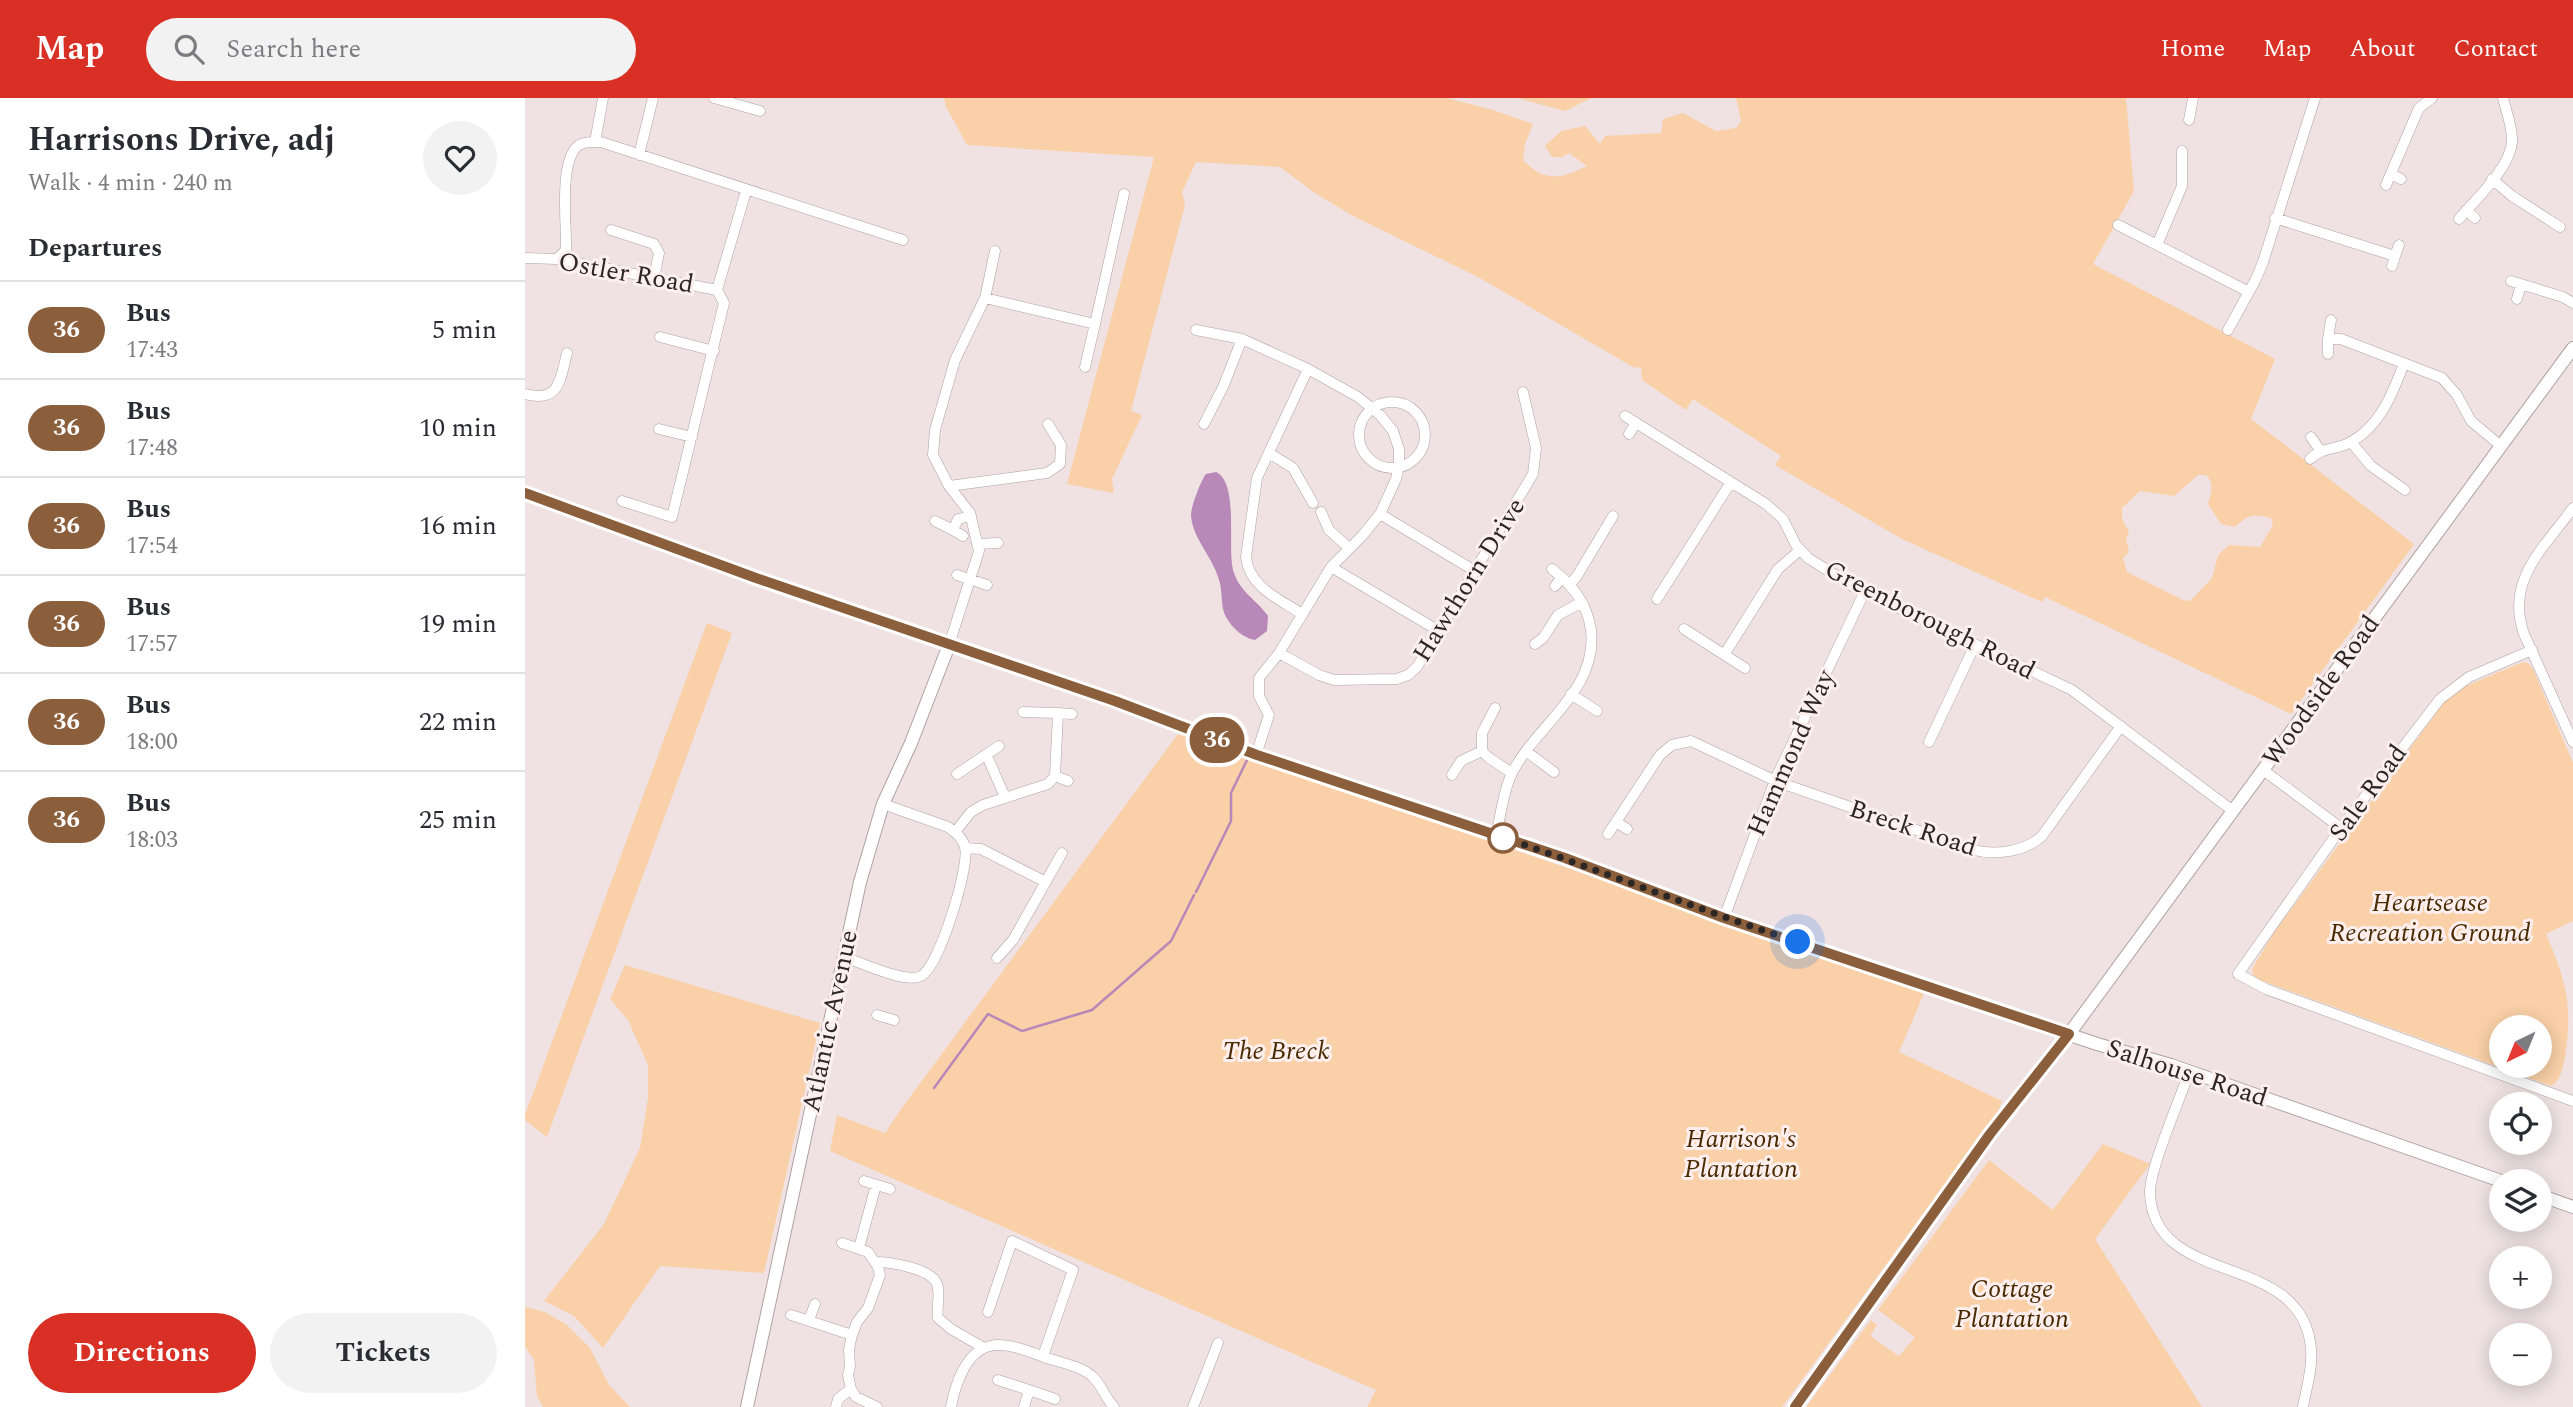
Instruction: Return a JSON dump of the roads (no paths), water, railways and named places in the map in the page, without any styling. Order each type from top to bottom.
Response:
[{"type":"street","points":[[595,142],[603,98]]},
{"type":"street","points":[[639,155],[653,98]]},
{"type":"street","points":[[714,98],[760,111]]},
{"type":"street","points":[[2189,120],[2193,98]]},
{"type":"street","points":[[2228,330],[2263,262],[2315,98]]},
{"type":"street","points":[[2386,185],[2396,176],[2419,108],[2432,98]]},
{"type":"street","points":[[2475,218],[2463,215],[2505,163],[2512,144],[2503,98]]},
{"type":"street","points":[[557,259],[566,250],[566,174],[571,154],[579,145],[595,142],[903,240]]},
{"type":"street","points":[[2157,245],[2182,186],[2182,151]]},
{"type":"street","points":[[2493,179],[2553,226]]},
{"type":"street","name":"Ostler Road","points":[[525,258],[557,259],[717,290],[745,191]]},
{"type":"street","points":[[1084,367],[1123,194]]},
{"type":"street","points":[[2276,218],[2394,261],[2399,245]]},
{"type":"street","points":[[2119,225],[2249,292]]},
{"type":"street","points":[[611,230],[650,240],[654,244],[659,253],[654,278]]},
{"type":"street","points":[[949,645],[978,551],[971,516],[949,486],[933,455],[935,430],[955,360],[985,298],[995,251]]},
{"type":"street","points":[[2517,299],[2516,283],[2563,297],[2573,303]]},
{"type":"street","points":[[622,501],[672,517],[724,303],[717,290]]},
{"type":"street","points":[[985,298],[1095,324]]},
{"type":"street","points":[[2328,354],[2331,320]]},
{"type":"street","points":[[1196,330],[1242,339],[1308,369],[1358,397],[1393,431],[1399,449],[1399,467],[1391,493],[1380,514],[1331,567],[1279,653],[1259,678],[1259,696],[1269,715],[1257,755]]},
{"type":"street","points":[[660,337],[714,351]]},
{"type":"street","points":[[1204,424],[1223,387],[1242,339]]},
{"type":"street","points":[[2328,339],[2341,339],[2442,378],[2457,395],[2472,421],[2501,446]]},
{"type":"street","points":[[525,394],[543,397],[554,391],[560,381],[567,353]]},
{"type":"street","name":"Woodside Road","points":[[1795,1407],[1984,1142],[2069,1034],[2501,446],[2570,357]]},
{"type":"street","points":[[2309,459],[2320,450],[2351,442],[2370,427],[2380,416],[2404,363]]},
{"type":"street","points":[[1302,614],[1264,590],[1247,568],[1246,546],[1258,478],[1308,369]]},
{"type":"street","name":"Hawthorn Drive","points":[[1279,653],[1327,678],[1397,679],[1408,675],[1417,667],[1530,481],[1535,467],[1536,448],[1523,392]]},
{"type":"street","points":[[1385,402],[1399,402],[1412,408],[1421,419],[1425,439],[1420,452],[1411,461],[1399,467],[1379,465],[1367,457],[1360,445],[1360,425],[1372,408],[1385,402]]},
{"type":"street","name":"Greenborough Road","points":[[1625,416],[1775,511],[1788,527],[1800,550],[1831,573],[2072,690],[2233,811]]},
{"type":"street","points":[[1629,434],[1636,423]]},
{"type":"street","points":[[949,486],[1047,473],[1060,464],[1061,445],[1048,424]]},
{"type":"street","points":[[659,429],[692,437]]},
{"type":"street","points":[[2311,437],[2320,450]]},
{"type":"street","points":[[2351,442],[2371,466],[2405,490]]},
{"type":"street","points":[[1269,453],[1293,468],[1314,503]]},
{"type":"street","points":[[1657,599],[1731,482]]},
{"type":"street","name":"Salhouse Road","points":[[525,493],[756,578],[1103,697],[1257,755],[1565,858],[1724,918],[2189,1072],[2489,1177]]},
{"type":"street","points":[[2573,508],[2536,559],[2519,591],[2519,618],[2573,742]]},
{"type":"street","points":[[1321,512],[1329,530],[1349,548]]},
{"type":"street","points":[[1380,514],[1475,571]]},
{"type":"street","points":[[953,530],[958,519],[971,516]]},
{"type":"street","points":[[1555,586],[1566,580],[1613,516]]},
{"type":"street","points":[[935,521],[963,536]]},
{"type":"street","points":[[977,544],[998,543]]},
{"type":"street","points":[[1724,655],[1778,569],[1800,550]]},
{"type":"street","points":[[1331,567],[1439,631]]},
{"type":"street","points":[[1496,835],[1512,773],[1585,674],[1591,649],[1588,616],[1582,601],[1566,580],[1552,569]]},
{"type":"street","points":[[957,575],[987,585]]},
{"type":"street","name":"Hammond Way","points":[[1724,918],[1775,780],[1865,591]]},
{"type":"street","points":[[1535,644],[1543,638],[1558,615],[1582,601]]},
{"type":"street","points":[[1684,629],[1745,668]]},
{"type":"street","name":"Atlantic Avenue","points":[[747,1407],[860,882],[883,804],[911,743],[949,645]]},
{"type":"street","points":[[1929,742],[1975,645]]},
{"type":"street","name":"Sale Road","points":[[2532,650],[2469,677],[2440,698],[2341,828],[2237,976],[2573,1101]]},
{"type":"street","points":[[1571,694],[1597,711]]},
{"type":"street","points":[[1495,708],[1482,733],[1482,751],[1512,773]]},
{"type":"street","points":[[1023,712],[1072,714]]},
{"type":"street","points":[[955,832],[971,812],[1048,783],[1055,776],[1058,713]]},
{"type":"street","name":"Breck Road","points":[[1616,822],[1660,755],[1672,745],[1683,741],[1701,745],[1775,780],[1975,850],[1993,853],[2026,847],[2042,836],[2121,726]]},
{"type":"street","points":[[957,774],[999,746]]},
{"type":"street","points":[[1452,775],[1461,761],[1482,751]]},
{"type":"street","points":[[1527,752],[1554,772]]},
{"type":"street","points":[[987,756],[1005,797]]},
{"type":"street","points":[[2263,771],[2341,828]]},
{"type":"street","points":[[1055,776],[1068,781]]},
{"type":"street","points":[[844,957],[909,978],[921,976],[931,967],[954,911],[967,861],[960,835],[883,804]]},
{"type":"street","points":[[1608,834],[1616,822],[1627,829]]},
{"type":"street","points":[[965,848],[982,849],[1046,882]]},
{"type":"street","points":[[997,958],[1013,940],[1062,853]]},
{"type":"street","points":[[877,1015],[894,1020]]},
{"type":"street","points":[[2189,1072],[2152,1179],[2152,1208],[2165,1235],[2176,1245],[2198,1258],[2278,1290],[2298,1311],[2305,1324],[2311,1349],[2304,1407]]},
{"type":"street","points":[[864,1181],[890,1189]]},
{"type":"street","points":[[859,1248],[876,1185]]},
{"type":"street","points":[[2552,1200],[2573,1207]]},
{"type":"street","points":[[988,1312],[1012,1241],[1073,1270],[1043,1356]]},
{"type":"street","points":[[842,1242],[868,1252],[876,1262],[880,1275],[868,1308],[857,1322],[852,1335],[849,1349],[851,1367],[848,1375],[856,1397],[877,1407]]},
{"type":"street","points":[[876,1262],[890,1262],[930,1275],[937,1282],[939,1291],[936,1307],[938,1318],[951,1329],[984,1348]]},
{"type":"street","points":[[809,1320],[815,1304]]},
{"type":"street","points":[[791,1315],[852,1335]]},
{"type":"street","points":[[1193,1407],[1218,1343]]},
{"type":"street","points":[[951,1407],[963,1369],[978,1352],[992,1345],[1043,1356],[1078,1368],[1092,1376],[1114,1407]]},
{"type":"street","points":[[998,1380],[1055,1399]]},
{"type":"street","points":[[836,1407],[838,1399],[851,1389]]},
{"type":"street","points":[[1024,1407],[1029,1390]]},
{"type":"waterway","points":[[1196,892],[1231,821],[1231,793],[1248,758]]},
{"type":"waterway","points":[[934,1088],[988,1014],[1022,1031],[1092,1010],[1171,941],[1194,895]]},
{"type":"park label","name":"Heartsease Recreation Ground","points":[[2430,918]]},
{"type":"park label","name":"The Breck","points":[[1276,1051]]},
{"type":"park label","name":"Harrison's Plantation","points":[[1741,1154]]},
{"type":"park label","name":"Cottage Plantation","points":[[2012,1304]]}]
